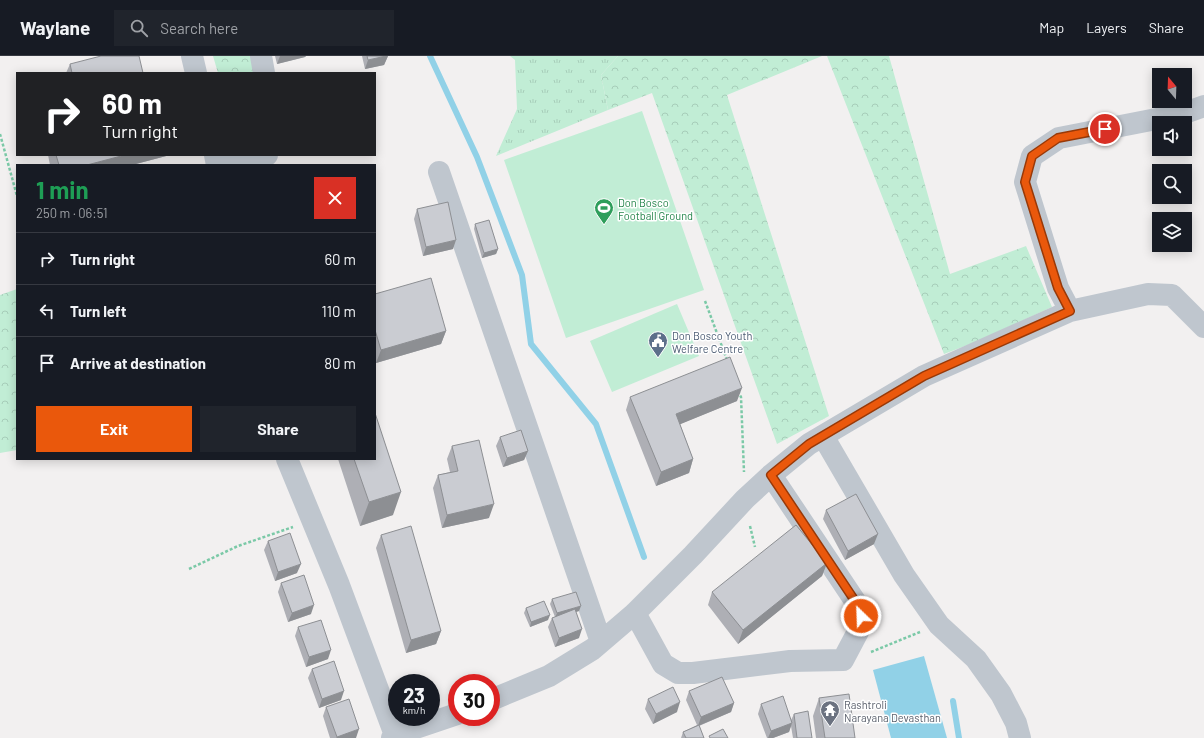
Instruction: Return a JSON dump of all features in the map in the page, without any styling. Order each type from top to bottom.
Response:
[{"type":"street","points":[[192,56],[196,72]]},
{"type":"street","points":[[261,56],[264,72]]},
{"type":"street","points":[[1070,311],[1058,288],[1025,182],[1032,156],[1058,138],[1182,114],[1204,106]]},
{"type":"street","points":[[236,164],[264,156]]},
{"type":"street","points":[[440,172],[601,642]]},
{"type":"street","points":[[500,696],[549,676],[593,649],[635,614],[693,555],[745,498],[771,475],[809,444],[924,376],[1070,311],[1148,294],[1172,295],[1204,327]]},
{"type":"street","points":[[823,436],[904,575],[939,624],[976,659],[1001,694],[1016,723],[1020,738]]},
{"type":"street","points":[[288,460],[339,585],[393,736],[448,717]]},
{"type":"street","points":[[635,614],[663,664],[678,673],[693,673],[790,661],[843,660],[862,624],[859,607],[771,475]]},
{"type":"path","points":[[0,134],[16,192]]},
{"type":"path","points":[[705,301],[727,360]]},
{"type":"path","points":[[738,390],[741,397],[746,513],[755,547]]},
{"type":"path","points":[[189,569],[238,546],[313,520]]},
{"type":"path","points":[[843,660],[865,654],[939,624]]},
{"type":"green space","points":[[213,56],[252,56],[256,72],[218,72]]},
{"type":"green space","points":[[510,56],[618,56],[601,75],[608,110],[496,156],[517,109],[515,60]]},
{"type":"green space","points":[[618,56],[822,56],[727,95],[829,416],[777,444],[652,93],[608,110],[601,75]]},
{"type":"green space","points":[[827,56],[889,56],[950,274],[1026,246],[1052,307],[973,343],[944,354]]},
{"type":"green space","name":"Don Bosco Football Ground","points":[[642,111],[704,290],[566,338],[504,160]]},
{"type":"green space","points":[[16,289],[16,450],[0,453],[0,295]]},
{"type":"green space","points":[[677,304],[699,356],[612,392],[590,341]]},
{"type":"water","points":[[924,656],[947,738],[891,738],[873,670]]},
{"type":"building","points":[[101,56],[139,56],[143,72],[72,72],[70,64]]},
{"type":"building","points":[[367,56],[386,56],[368,60]]},
{"type":"building","points":[[56,156],[121,156],[91,164],[59,164]]},
{"type":"building","points":[[448,202],[456,240],[426,247],[417,209]]},
{"type":"building","points":[[489,220],[498,249],[484,253],[475,224]]},
{"type":"building","points":[[431,278],[446,331],[381,350],[376,333],[376,294]]},
{"type":"building","points":[[730,357],[742,388],[676,414],[693,459],[661,472],[630,397]]},
{"type":"building","points":[[376,416],[401,492],[369,502],[354,460],[376,460]]},
{"type":"building","points":[[521,430],[528,451],[507,458],[500,437]]},
{"type":"building","points":[[479,440],[494,504],[447,515],[438,475],[458,471],[452,446]]},
{"type":"building","points":[[856,494],[878,534],[848,551],[826,510]]},
{"type":"building","points":[[796,525],[827,563],[743,630],[712,592]]},
{"type":"building","points":[[411,526],[441,631],[411,640],[381,535]]},
{"type":"building","points":[[290,533],[301,564],[278,572],[268,541]]},
{"type":"building","points":[[304,575],[314,605],[292,613],[281,583]]},
{"type":"building","points":[[576,592],[581,606],[557,613],[552,599]]},
{"type":"building","points":[[544,601],[550,615],[531,622],[526,608]]},
{"type":"building","points":[[575,609],[582,629],[559,638],[552,618]]},
{"type":"building","points":[[321,620],[331,650],[309,657],[298,627]]},
{"type":"building","points":[[334,661],[344,691],[322,699],[312,669]]},
{"type":"building","points":[[722,677],[734,703],[701,717],[689,691]]},
{"type":"building","points":[[673,687],[680,702],[656,714],[648,699]]},
{"type":"building","points":[[849,694],[855,738],[825,738],[819,698]]},
{"type":"building","points":[[783,696],[792,723],[771,731],[761,704]]},
{"type":"building","points":[[349,699],[359,729],[337,737],[326,707]]},
{"type":"building","points":[[808,711],[812,738],[797,738],[794,714]]},
{"type":"building","points":[[699,725],[704,738],[686,738],[683,732]]},
{"type":"building","points":[[723,729],[728,738],[710,738],[709,736]]},
{"type":"waterway","points":[[430,56],[477,157],[522,275],[531,344],[596,424],[644,557]]},
{"type":"waterway","points":[[953,701],[959,738]]},
{"type":"place","name":"Don Bosco Football Ground","points":[[604,225]]},
{"type":"place","name":"Don Bosco Youth Welfare Centre","points":[[658,358]]},
{"type":"place","name":"Rashtroli Narayana Devasthan","points":[[830,727]]},
{"type":"route","points":[[861,616],[859,607],[771,475],[809,444],[924,376],[1070,311],[1058,288],[1025,182],[1032,156],[1058,138],[1105,129]]}]
